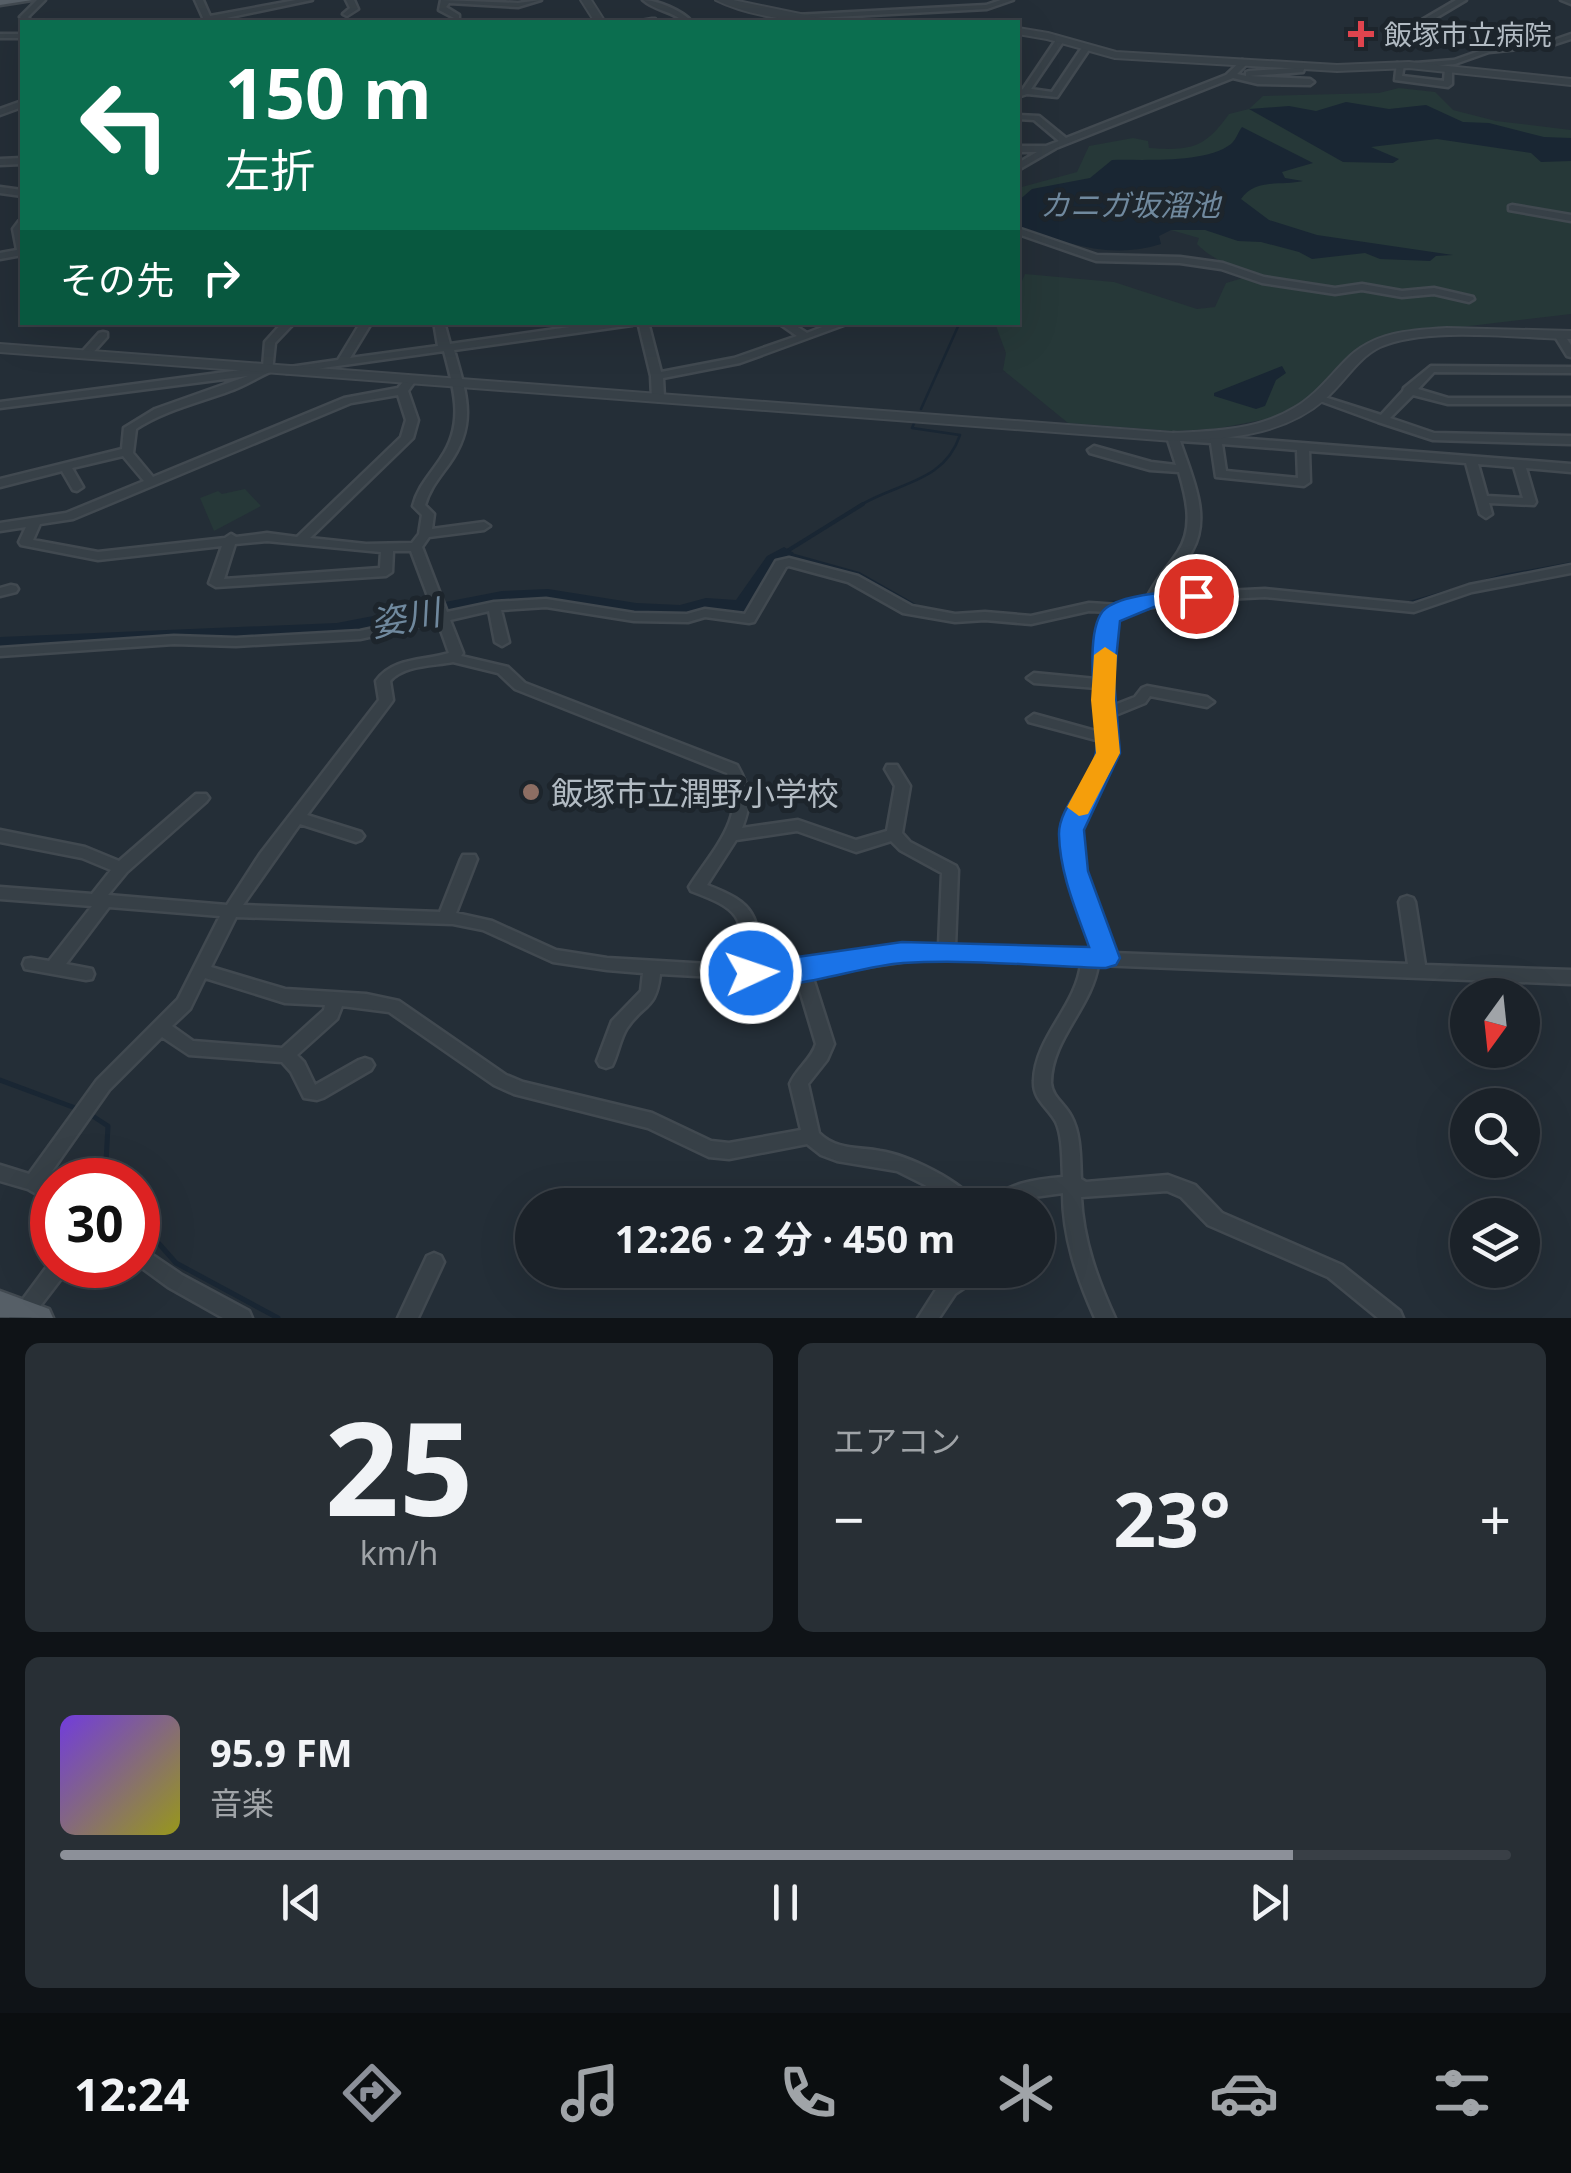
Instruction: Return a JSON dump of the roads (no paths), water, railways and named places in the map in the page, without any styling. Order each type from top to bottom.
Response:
[{"type":"main road","points":[[0,2],[26,0]]},
{"type":"street","points":[[26,20],[24,17],[41,0]]},
{"type":"street","points":[[215,20],[279,2],[308,0]]},
{"type":"street","points":[[347,14],[354,8],[350,0]]},
{"type":"street","points":[[456,16],[442,8],[445,1],[518,4],[537,0]]},
{"type":"street","points":[[647,0],[654,6],[680,13],[686,20]]},
{"type":"street","points":[[720,0],[814,20]]},
{"type":"street","points":[[794,18],[987,7],[1009,0]]},
{"type":"street","points":[[1426,20],[1462,0]]},
{"type":"street","points":[[1020,31],[1115,55],[1301,66],[1455,62],[1488,50],[1549,44],[1571,36]]},
{"type":"street","points":[[1022,93],[1061,39]]},
{"type":"street","points":[[1022,93],[1054,95],[1086,48]]},
{"type":"street","points":[[1232,75],[1245,62]]},
{"type":"street","points":[[1405,65],[1571,82]]},
{"type":"street","points":[[1405,65],[1398,78],[1448,84],[1449,69]]},
{"type":"street","points":[[1020,166],[1046,149],[1232,75],[1300,70],[1301,66]]},
{"type":"street","points":[[1232,75],[1258,81],[1310,82]]},
{"type":"street","points":[[1020,118],[1036,118],[1066,141]]},
{"type":"street","points":[[1020,149],[1046,149]]},
{"type":"street","points":[[0,162],[18,161]]},
{"type":"street","points":[[1512,208],[1571,218]]},
{"type":"street","points":[[1020,232],[1110,260],[1180,260],[1222,266],[1262,280],[1335,291],[1362,287],[1402,294],[1434,291],[1469,300]]},
{"type":"street","points":[[266,369],[270,342],[287,325]]},
{"type":"street","points":[[344,360],[365,325]]},
{"type":"street","points":[[35,522],[25,542],[98,556],[130,556],[232,538],[386,549],[416,546],[425,534],[428,514],[419,506],[422,486],[444,462],[463,426],[465,410],[440,325]]},
{"type":"street","points":[[287,370],[611,325]]},
{"type":"street","points":[[644,325],[657,376],[658,398]]},
{"type":"street","points":[[787,325],[805,336]]},
{"type":"street","points":[[657,376],[736,361],[840,325]]},
{"type":"street","points":[[1174,437],[1266,428],[1284,422],[1318,398],[1363,350],[1380,342],[1423,336],[1565,335],[1571,354]]},
{"type":"street","points":[[85,355],[103,336]]},
{"type":"street","points":[[0,348],[287,370],[406,385],[456,383],[1571,468]]},
{"type":"street","points":[[1382,420],[1431,368],[1571,370]]},
{"type":"street","points":[[0,405],[266,369]]},
{"type":"street","points":[[151,482],[127,451],[134,424],[226,392],[266,369]]},
{"type":"street","points":[[0,527],[69,516],[348,400],[406,385]]},
{"type":"street","points":[[301,540],[407,438],[412,420],[406,385]]},
{"type":"street","points":[[1408,390],[1448,401],[1571,401]]},
{"type":"street","points":[[1318,398],[1448,438],[1571,440]]},
{"type":"street","points":[[1152,600],[1161,576],[1193,537],[1196,518],[1174,437]]},
{"type":"street","points":[[1216,440],[1220,474],[1304,482],[1303,447]]},
{"type":"street","points":[[1094,450],[1150,466],[1182,470]]},
{"type":"street","points":[[0,483],[127,451]]},
{"type":"street","points":[[1471,461],[1486,514]]},
{"type":"street","points":[[1482,499],[1530,502],[1519,464]]},
{"type":"street","points":[[66,468],[77,487]]},
{"type":"street","points":[[425,534],[484,526]]},
{"type":"street","points":[[232,538],[216,583],[386,572],[386,549]]},
{"type":"street","points":[[416,546],[445,615],[456,654],[453,658]]},
{"type":"street","points":[[0,652],[174,640],[289,640],[360,635],[494,606],[546,603],[634,617],[688,618],[706,613],[749,619],[781,564],[789,562],[853,578],[908,610],[933,616],[1031,620],[1089,607],[1122,609],[1152,600],[1277,593],[1414,608],[1468,589],[1571,569]]},
{"type":"street","points":[[494,606],[502,642]]},
{"type":"street","points":[[1105,1318],[1088,1282],[1072,1199],[1074,1184],[1066,1120],[1046,1102],[1042,1084],[1050,1042],[1092,976],[1098,957],[1076,871],[1071,830],[1108,753],[1103,684],[1109,620],[1122,609]]},
{"type":"street","points":[[51,1158],[103,1085],[184,1004],[232,911],[266,858],[386,700],[383,681],[390,672],[405,666],[453,658],[503,670],[520,686],[732,769],[741,780],[744,798],[731,835],[696,888],[732,900],[745,910],[752,927],[751,973]]},
{"type":"street","points":[[1034,678],[1103,684]]},
{"type":"street","points":[[1105,714],[1140,700],[1147,691],[1208,702]]},
{"type":"street","points":[[1034,718],[1109,738]]},
{"type":"street","points":[[892,769],[903,786],[894,834]]},
{"type":"street","points":[[53,968],[121,868],[201,798]]},
{"type":"street","points":[[297,818],[356,836]]},
{"type":"street","points":[[731,835],[798,825],[856,846],[894,834]]},
{"type":"street","points":[[894,834],[906,846],[950,870],[948,952]]},
{"type":"street","points":[[0,836],[85,853],[121,868]]},
{"type":"street","points":[[446,918],[469,860]]},
{"type":"street","points":[[0,893],[232,911],[446,918],[486,925],[553,956],[751,973],[802,970],[902,953],[948,952],[1571,978]]},
{"type":"street","points":[[1407,902],[1418,972]]},
{"type":"street","points":[[31,964],[86,974]]},
{"type":"street","points":[[606,1061],[618,1026],[648,993],[652,967]]},
{"type":"street","points":[[802,970],[826,1044],[824,1052],[802,1075],[800,1084],[810,1136],[818,1146],[841,1154],[892,1160],[941,1188]]},
{"type":"street","points":[[202,972],[286,996],[393,1006],[500,1080],[652,1121],[709,1149],[728,1151],[810,1136]]},
{"type":"street","points":[[286,1055],[330,1014],[335,1001]]},
{"type":"street","points":[[162,1028],[188,1048],[286,1055],[298,1067],[310,1093],[317,1093],[365,1065]]},
{"type":"street","points":[[0,1174],[30,1181]]},
{"type":"street","points":[[1036,1188],[1074,1184],[1084,1190],[1168,1183],[1188,1191],[1215,1219],[1335,1271],[1393,1318]]},
{"type":"street","points":[[408,1318],[434,1262]]},
{"type":"street","points":[[160,1270],[242,1318]]},
{"type":"street","points":[[20,1313],[41,1288]]},
{"type":"street","points":[[928,1318],[948,1288]]},
{"type":"water","name":"カニガ坂溜池","points":[[1346,102],[1389,109],[1426,105],[1463,122],[1571,138],[1571,161],[1541,162],[1531,153],[1437,139],[1371,147],[1399,159],[1393,163],[1343,162],[1249,109],[1289,106],[1316,111]]},
{"type":"water","name":"カニガ坂溜池","points":[[1242,127],[1313,163],[1282,172],[1285,178],[1303,181],[1261,185],[1241,199],[1269,220],[1317,235],[1453,255],[1436,256],[1430,261],[1380,259],[1365,253],[1312,259],[1299,252],[1261,242],[1238,241],[1205,230],[1171,230],[1159,236],[1161,244],[1106,250],[1020,228],[1020,199],[1032,189],[1090,178],[1112,160],[1206,155],[1234,140]]},
{"type":"water","points":[[1282,366],[1286,373],[1276,380],[1265,406],[1256,409],[1214,396],[1214,393]]},
{"type":"waterway","points":[[921,409],[959,325]]},
{"type":"waterway","points":[[859,506],[918,480],[953,451],[960,435],[912,428],[915,421]]},
{"type":"waterway","points":[[863,504],[784,553],[859,574],[917,607]]},
{"type":"waterway","name":"姿川","points":[[0,644],[337,630],[502,598],[548,596],[636,610],[680,612],[706,605],[740,607],[748,602],[774,560],[784,553]]},
{"type":"waterway","points":[[1406,604],[1504,576],[1571,564]]},
{"type":"waterway","points":[[1267,590],[1292,592]]},
{"type":"waterway","points":[[1157,598],[1207,592]]},
{"type":"waterway","points":[[1341,597],[1376,600]]},
{"type":"waterway","points":[[1093,604],[1148,600]]},
{"type":"waterway","points":[[0,1080],[78,1109]]},
{"type":"waterway","points":[[91,1115],[108,1126],[106,1158]]},
{"type":"waterway","points":[[160,1245],[176,1263],[278,1318]]},
{"type":"place","name":"飯塚市立病院","points":[[1361,34]]},
{"type":"place","name":"飯塚市立潤野小学校","points":[[531,792]]}]
